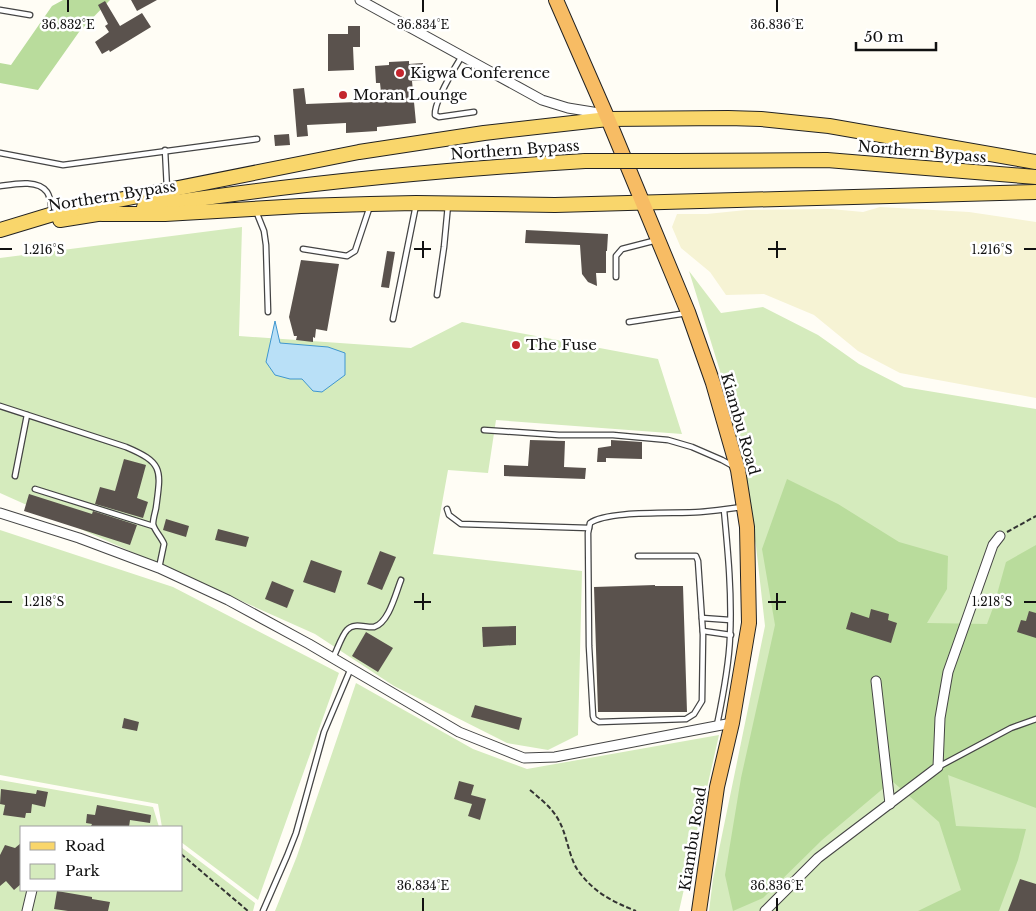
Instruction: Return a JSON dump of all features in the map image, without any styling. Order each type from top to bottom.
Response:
[{"type":"highway","name":"Kiambu Road","points":[[556,0],[688,312],[738,470],[744,507],[749,623],[732,723],[717,787],[699,911]]},
{"type":"main road","points":[[0,230],[53,214],[167,189],[359,152],[484,132],[606,116],[762,119],[829,126],[1036,162]]},
{"type":"main road","name":"Northern Bypass","points":[[0,230],[161,204],[368,178],[475,168],[585,161],[827,160],[1036,177]]},
{"type":"main road","points":[[102,214],[165,214],[370,204],[556,206],[1036,192]]},
{"type":"street","points":[[360,0],[542,100],[606,116]]},
{"type":"street","points":[[0,513],[79,538],[159,568],[228,600],[351,668],[459,732],[524,758],[555,757],[732,723]]},
{"type":"street","points":[[765,911],[818,858],[938,768],[940,718],[948,672],[993,545],[1000,536]]},
{"type":"street","points":[[876,681],[890,804]]},
{"type":"street","points":[[27,911],[32,891]]},
{"type":"lane","points":[[0,10],[30,15]]},
{"type":"lane","points":[[462,56],[448,80],[435,109],[435,115],[439,117],[474,112]]},
{"type":"lane","points":[[0,153],[63,165],[257,138]]},
{"type":"lane","points":[[165,150],[167,189]]},
{"type":"lane","points":[[0,186],[31,184],[43,188],[50,199],[53,214]]},
{"type":"lane","points":[[393,319],[416,203]]},
{"type":"lane","points":[[303,249],[347,256],[352,254],[355,251],[370,204]]},
{"type":"lane","points":[[436,295],[444,247],[448,204]]},
{"type":"lane","points":[[255,209],[264,231],[266,245],[268,312]]},
{"type":"lane","points":[[616,278],[616,256],[622,249],[658,240]]},
{"type":"lane","points":[[629,322],[688,312]]},
{"type":"lane","points":[[0,406],[126,447],[143,454],[155,464],[159,472],[159,482],[153,526],[164,544],[159,568]]},
{"type":"lane","points":[[15,476],[27,415]]},
{"type":"lane","points":[[484,430],[559,435],[612,435],[668,440],[700,450],[738,470]]},
{"type":"lane","points":[[35,489],[153,526]]},
{"type":"lane","points":[[638,556],[696,556],[698,561],[703,631],[702,700],[694,714],[686,719],[599,722],[594,719],[589,646],[590,523],[610,516],[724,510],[744,507]]},
{"type":"lane","points":[[447,509],[450,515],[461,524],[589,528]]},
{"type":"lane","points":[[717,725],[731,635],[729,567],[724,510]]},
{"type":"lane","points":[[333,658],[347,629],[353,626],[375,626],[388,614],[401,580]]},
{"type":"lane","points":[[702,618],[730,620]]},
{"type":"lane","points":[[703,631],[731,635]]},
{"type":"lane","points":[[263,911],[296,833],[324,732],[351,668]]},
{"type":"lane","points":[[938,768],[1011,728],[1036,719]]},
{"type":"path","points":[[1000,536],[1036,516]]},
{"type":"path","points":[[530,790],[551,807],[559,820],[576,867],[590,884],[611,901],[636,911]]},
{"type":"path","points":[[182,855],[248,911]]},
{"type":"shaded area","points":[[880,207],[969,212],[1036,222],[1036,398],[900,373],[858,351],[814,315],[764,294],[726,295],[710,272],[681,248],[672,227],[677,214],[707,214],[746,210],[831,209],[863,212]]},
{"type":"green space","points":[[63,0],[110,0],[79,32],[38,90],[0,83],[0,63],[11,65],[52,6]]},
{"type":"green space","points":[[242,227],[239,336],[411,348],[462,322],[658,359],[682,434],[496,420],[488,473],[448,470],[433,554],[582,571],[578,735],[548,750],[507,743],[394,686],[315,634],[0,493],[0,258]]},
{"type":"green space","points":[[689,271],[721,313],[763,307],[818,335],[859,364],[904,387],[1036,409],[1036,911],[709,911],[713,879],[765,626],[756,546],[720,371]]},
{"type":"green space","points":[[787,479],[838,504],[899,542],[948,556],[947,589],[927,623],[987,624],[1006,562],[1036,545],[1036,808],[948,775],[956,826],[1026,829],[1018,860],[999,911],[918,911],[961,890],[939,822],[892,781],[822,840],[763,898],[733,911],[725,875],[741,778],[775,625],[762,549]]},
{"type":"green space","points":[[0,530],[173,587],[339,673],[258,900],[182,843],[182,826],[162,826],[158,804],[0,775]]},
{"type":"green space","points":[[356,683],[473,749],[527,769],[719,735],[679,911],[275,911],[297,856]]},
{"type":"green space","points":[[0,780],[153,807],[159,826],[20,826],[20,891],[182,891],[182,848],[255,903],[253,911],[0,911]]},
{"type":"water","points":[[275,321],[280,343],[328,347],[345,353],[345,375],[322,392],[313,391],[302,379],[290,379],[275,375],[266,362]]},
{"type":"building","points":[[131,0],[157,0],[137,11]]},
{"type":"building","points":[[105,1],[120,26],[142,13],[151,27],[110,52],[109,50],[102,54],[95,42],[109,32],[105,26],[108,24],[98,5]]},
{"type":"building","points":[[348,26],[360,26],[360,47],[353,47],[354,70],[328,71],[328,34],[348,34]]},
{"type":"building","points":[[409,61],[409,64],[423,63],[424,80],[412,81],[416,123],[377,127],[377,131],[346,133],[346,123],[307,125],[308,136],[297,137],[293,89],[304,88],[306,104],[382,101],[380,83],[376,83],[375,66],[389,65],[389,62]]},
{"type":"building","points":[[289,134],[290,145],[275,146],[274,135]]},
{"type":"building","points":[[526,230],[608,234],[606,273],[596,273],[597,286],[588,282],[582,274],[580,245],[525,243]]},
{"type":"building","points":[[387,251],[395,252],[389,288],[381,287]]},
{"type":"building","points":[[301,260],[339,264],[327,331],[316,329],[313,342],[296,340],[297,336],[294,336],[289,317]]},
{"type":"building","points":[[530,440],[565,441],[564,467],[586,468],[585,479],[504,476],[504,465],[528,466]]},
{"type":"building","points":[[611,440],[642,442],[642,459],[606,458],[606,462],[597,462],[598,448],[611,446]]},
{"type":"building","points":[[124,459],[146,465],[137,498],[148,502],[143,518],[95,504],[100,487],[115,491]]},
{"type":"building","points":[[29,494],[92,514],[93,511],[137,525],[130,545],[24,511]]},
{"type":"building","points":[[166,519],[189,526],[186,537],[163,530]]},
{"type":"building","points":[[218,529],[249,537],[246,547],[215,540]]},
{"type":"building","points":[[380,551],[396,557],[382,590],[367,584]]},
{"type":"building","points":[[311,560],[342,571],[335,593],[303,582]]},
{"type":"building","points":[[272,581],[294,590],[287,608],[265,599]]},
{"type":"building","points":[[683,586],[687,712],[598,712],[594,587]]},
{"type":"building","points":[[871,609],[889,614],[888,620],[897,623],[891,643],[846,629],[851,612],[869,618]]},
{"type":"building","points":[[1029,611],[1036,613],[1036,638],[1017,632],[1021,620],[1026,621]]},
{"type":"building","points":[[516,626],[516,645],[483,647],[482,627]]},
{"type":"building","points":[[366,632],[393,648],[378,672],[352,656]]},
{"type":"building","points":[[475,705],[522,718],[519,730],[471,717]]},
{"type":"building","points":[[124,718],[139,722],[137,731],[122,728]]},
{"type":"building","points":[[459,781],[474,785],[471,795],[486,799],[480,820],[468,816],[472,804],[454,799]]},
{"type":"building","points":[[1,789],[36,794],[37,790],[48,792],[45,807],[32,804],[31,813],[26,813],[25,818],[3,815],[5,805],[0,804]]},
{"type":"building","points":[[97,805],[151,815],[150,823],[130,820],[129,826],[91,826],[92,824],[86,823],[87,814],[95,815]]},
{"type":"building","points":[[20,844],[20,885],[14,890],[6,881],[0,886],[0,855],[5,845],[15,848]]},
{"type":"building","points":[[1020,879],[1036,884],[1036,911],[1008,911]]},
{"type":"building","points":[[57,891],[110,902],[108,911],[54,909]]},
{"type":"place","name":"Kigwa Conference","points":[[400,73]]},
{"type":"place","name":"Moran Lounge","points":[[343,95]]},
{"type":"place","name":"The Fuse","points":[[516,345]]}]
